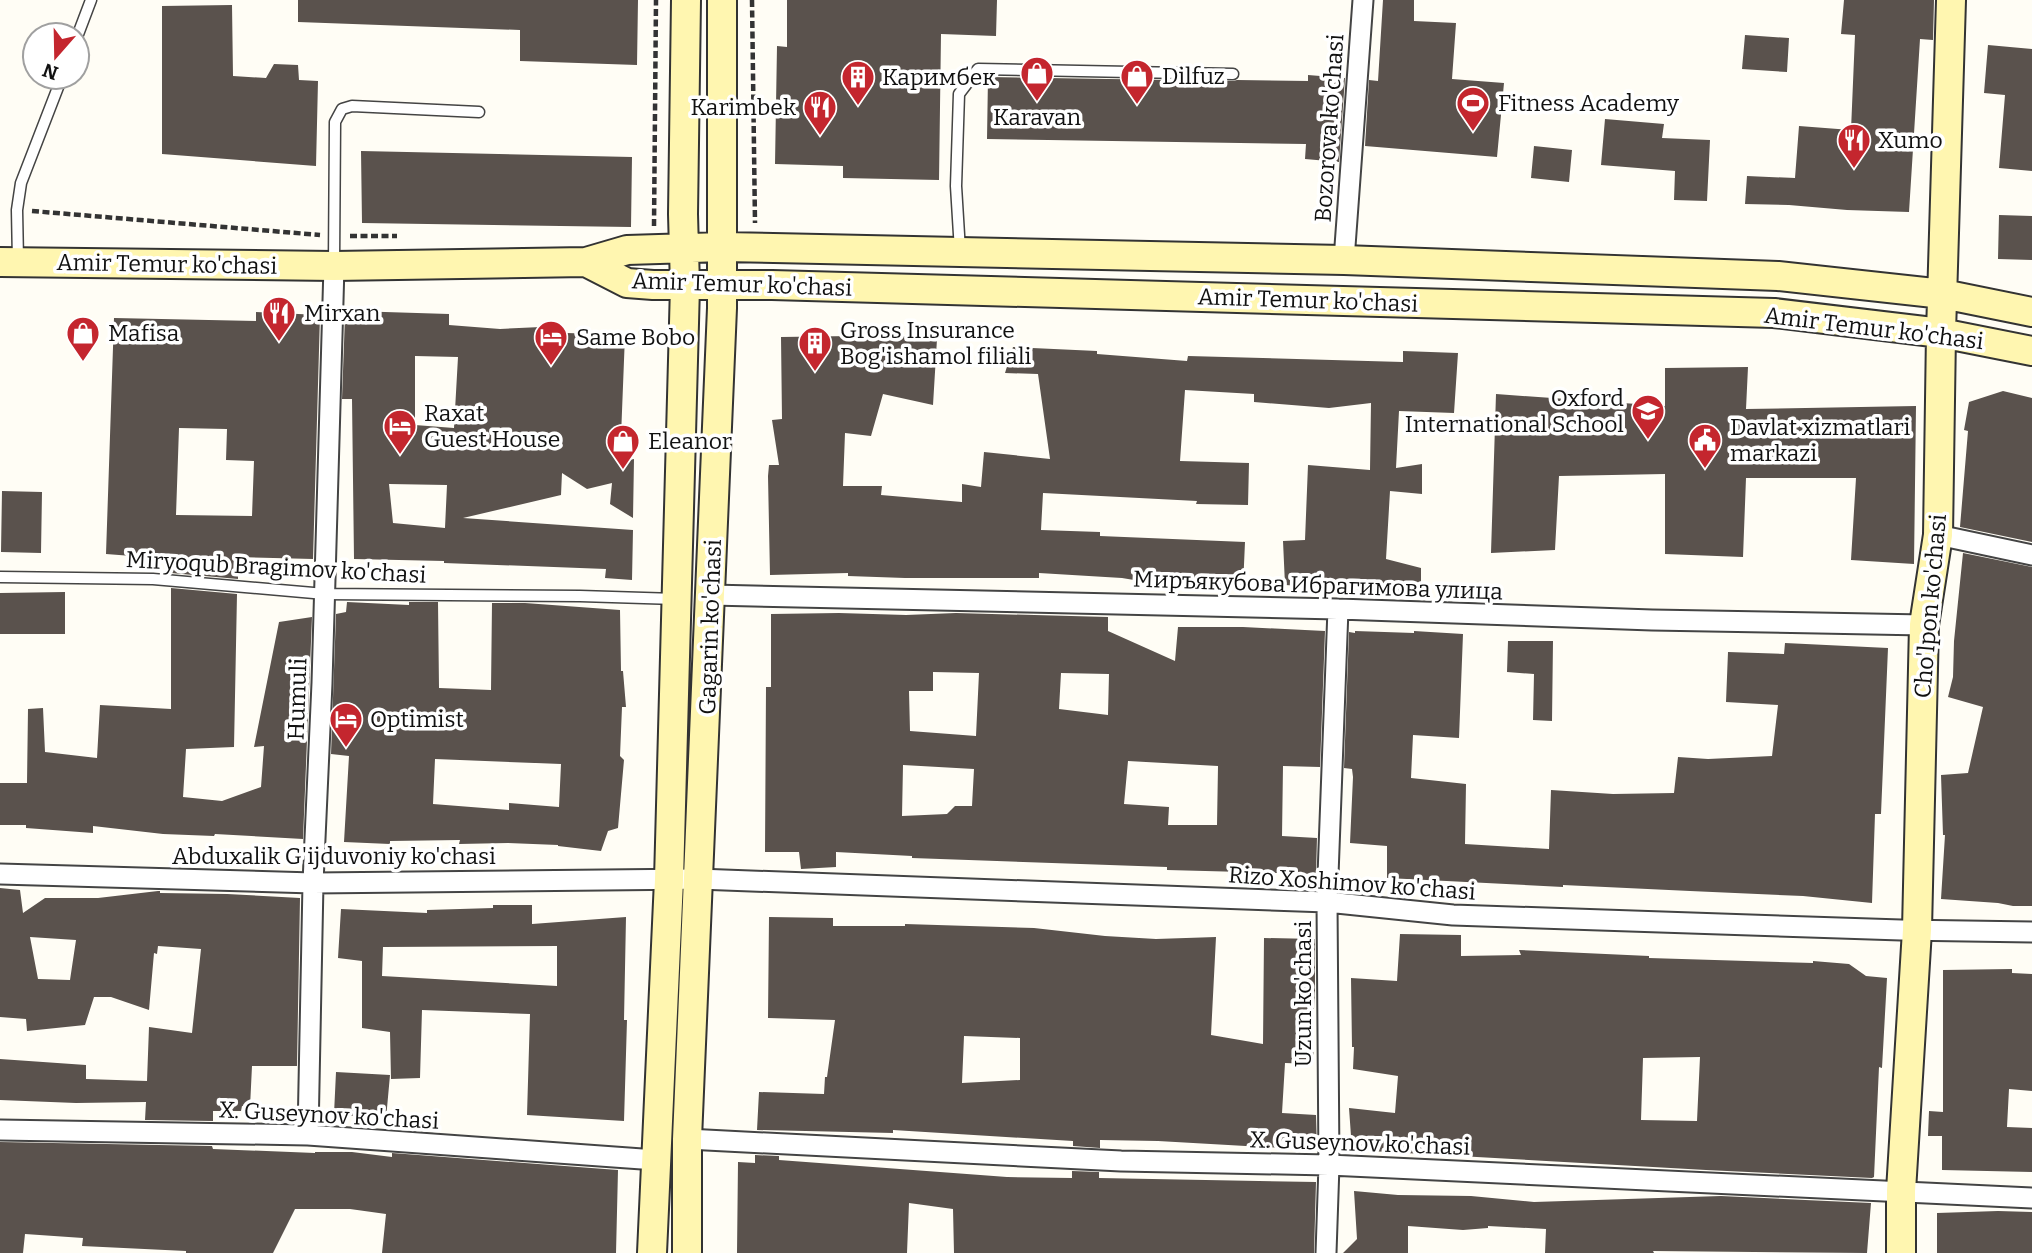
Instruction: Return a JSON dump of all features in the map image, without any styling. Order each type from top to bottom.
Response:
[{"type":"main road","name":"Gagarin ko'chasi","points":[[652,1253],[669,880],[685,286],[686,0]]},
{"type":"main road","name":"Gagarin ko'chasi","points":[[687,1253],[687,1139],[722,285],[722,0]]},
{"type":"main road","name":"Cho'lpon ko'chasi","points":[[1900,1253],[1901,1191],[1917,930],[1924,625],[1938,535],[1951,0]]},
{"type":"main road","name":"Amir Temur ko'chasi","points":[[9,262],[334,266],[586,262],[627,250],[723,247],[1344,260],[1778,276],[1943,294],[2032,312]]},
{"type":"main road","name":"Amir Temur ko'chasi","points":[[586,262],[627,283],[653,285],[783,285],[1774,313],[1941,333],[2032,351]]},
{"type":"street","name":"Bozorova ko'chasi","points":[[1344,260],[1363,0]]},
{"type":"street","name":"Humuli","points":[[309,1135],[313,883],[325,594],[334,266]]},
{"type":"street","points":[[1938,535],[2032,555]]},
{"type":"street","name":"Миръякубова Ибрагимова улица","points":[[711,595],[1924,625]]},
{"type":"street","name":"Uzun ko'chasi","points":[[1326,1253],[1329,1165],[1327,902],[1338,609]]},
{"type":"street","name":"Abduxalik G'ijduvoniy ko'chasi","points":[[0,874],[313,883],[669,880]]},
{"type":"street","name":"Rizo Xoshimov ko'chasi","points":[[669,880],[1327,902],[1453,915],[2032,932]]},
{"type":"street","name":"X. Guseynov ko'chasi","points":[[0,1130],[309,1135],[656,1160]]},
{"type":"street","name":"X. Guseynov ko'chasi","points":[[687,1139],[1121,1161],[1329,1165],[2032,1198]]},
{"type":"lane","points":[[83,21],[91,0]]},
{"type":"lane","points":[[960,251],[956,186],[959,94],[978,69],[1233,75]]},
{"type":"lane","points":[[9,262],[21,183],[57,91]]},
{"type":"lane","points":[[334,266],[335,122],[342,109],[352,106],[479,112]]},
{"type":"lane","name":"Miryoqub Bragimov ko'chasi","points":[[0,577],[153,579],[325,594],[676,599]]},
{"type":"path","points":[[654,249],[656,0]]},
{"type":"path","points":[[752,0],[755,247]]},
{"type":"building","points":[[298,0],[638,0],[637,65],[520,61],[520,30],[298,22]]},
{"type":"building","name":"Каримбек","points":[[787,0],[997,0],[996,36],[941,34],[939,180],[843,178],[843,166],[775,164],[777,46],[787,47]]},
{"type":"building","points":[[1383,0],[1414,0],[1414,21],[1456,23],[1452,79],[1504,83],[1497,157],[1365,146],[1369,80],[1378,81]]},
{"type":"building","points":[[1844,0],[1934,0],[1933,40],[1920,39],[1909,212],[1745,204],[1747,176],[1795,178],[1799,126],[1851,130],[1855,35],[1841,34]]},
{"type":"building","points":[[232,5],[233,76],[266,78],[274,64],[298,65],[299,80],[318,81],[316,166],[162,154],[162,6]]},
{"type":"building","points":[[1745,35],[1789,38],[1787,72],[1742,69]]},
{"type":"building","points":[[1988,45],[2032,49],[2032,171],[1999,168],[2005,95],[1984,93]]},
{"type":"building","points":[[1308,75],[1345,78],[1339,162],[1305,159],[1306,144],[987,139],[988,77],[1308,81]]},
{"type":"building","points":[[1605,119],[1664,124],[1662,138],[1710,140],[1707,201],[1674,200],[1675,171],[1601,165]]},
{"type":"building","points":[[1534,146],[1572,150],[1569,182],[1531,178]]},
{"type":"building","points":[[361,151],[632,157],[631,227],[362,223]]},
{"type":"building","points":[[1999,215],[2032,216],[2032,260],[1998,259]]},
{"type":"building","points":[[353,311],[449,314],[449,325],[500,329],[541,327],[567,333],[625,335],[620,462],[634,459],[633,518],[610,504],[612,483],[587,489],[562,473],[561,495],[463,518],[633,530],[632,580],[605,578],[606,569],[354,559],[352,399],[342,399],[345,316],[353,317]],"holes":[[[415,356],[458,357],[454,428],[415,425]],[[389,484],[447,485],[445,528],[393,523]]]},
{"type":"building","points":[[256,312],[320,315],[313,559],[238,557],[238,579],[171,573],[171,559],[106,554],[114,318],[256,321]],"holes":[[[179,428],[227,429],[226,460],[254,461],[252,516],[176,515]]]},
{"type":"building","points":[[852,332],[937,339],[933,405],[883,394],[871,436],[845,433],[843,486],[882,486],[881,495],[962,502],[962,484],[981,487],[984,452],[1050,459],[1038,374],[1005,373],[1013,347],[1097,351],[1097,354],[1187,361],[1188,356],[1403,362],[1403,351],[1458,353],[1454,413],[1399,411],[1396,468],[1422,464],[1422,494],[1390,491],[1386,559],[1421,568],[1421,593],[1285,585],[1283,541],[1305,540],[1308,465],[1370,470],[1371,403],[1329,408],[1254,402],[1254,394],[1185,390],[1180,461],[1249,463],[1248,505],[1043,493],[1041,530],[1100,532],[1100,536],[1245,542],[1243,587],[1176,584],[1176,587],[1122,578],[1039,573],[1039,578],[905,578],[848,576],[848,573],[770,575],[768,476],[769,465],[779,465],[772,420],[782,419],[781,337],[852,336]]},
{"type":"building","name":"Davlat xizmatlari markazi","points":[[1748,367],[1746,409],[1916,406],[1914,564],[1851,560],[1856,478],[1746,478],[1743,557],[1665,554],[1665,474],[1559,476],[1555,550],[1491,553],[1496,394],[1665,406],[1665,368]]},
{"type":"building","points":[[2003,391],[2032,398],[2032,542],[1960,527],[1968,431],[1964,430],[1969,402]]},
{"type":"building","points":[[2,491],[42,492],[41,553],[1,552]]},
{"type":"building","points":[[1963,553],[2032,567],[2032,906],[1941,899],[1945,835],[1941,775],[1968,773],[1983,707],[1948,697],[1953,677]]},
{"type":"building","points":[[171,588],[237,594],[234,747],[186,749],[183,797],[222,801],[261,787],[264,746],[254,747],[279,622],[312,617],[303,839],[163,834],[93,826],[93,833],[26,828],[26,825],[0,825],[0,783],[27,783],[28,709],[43,708],[45,752],[97,758],[100,705],[171,709]]},
{"type":"building","points":[[65,592],[65,634],[0,634],[0,593]]},
{"type":"building","points":[[347,602],[409,605],[409,602],[438,602],[439,688],[491,690],[492,603],[620,610],[621,671],[626,707],[622,707],[620,756],[624,760],[618,828],[608,831],[601,851],[558,845],[459,844],[460,840],[390,841],[390,844],[344,842],[349,756],[331,754],[336,614],[346,612]],"holes":[[[435,759],[561,764],[559,807],[509,803],[509,810],[433,804]]]},
{"type":"building","points":[[956,613],[1108,617],[1108,631],[1175,661],[1178,627],[1325,631],[1320,767],[1283,766],[1282,836],[1317,838],[1316,874],[1167,870],[1167,867],[912,858],[836,852],[836,867],[801,869],[799,852],[765,852],[766,687],[771,687],[771,614]],"holes":[[[933,672],[979,673],[976,736],[910,731],[909,691],[933,691]],[[1061,673],[1109,674],[1108,715],[1059,709]],[[1128,761],[1218,766],[1217,825],[1168,825],[1169,807],[1124,804]],[[903,765],[974,769],[972,806],[955,806],[947,814],[902,816]]]},
{"type":"building","points":[[1349,632],[1463,634],[1459,738],[1413,735],[1411,778],[1466,784],[1465,844],[1549,849],[1551,790],[1613,794],[1674,793],[1678,757],[1708,759],[1772,756],[1778,705],[1726,702],[1728,652],[1784,654],[1785,643],[1888,648],[1881,814],[1875,814],[1872,903],[1803,896],[1387,878],[1387,846],[1350,843],[1353,777],[1352,769],[1344,768]]},
{"type":"building","points":[[1508,641],[1553,641],[1552,721],[1533,720],[1534,674],[1507,672]]},
{"type":"building","points":[[0,888],[20,890],[23,913],[45,898],[98,898],[158,891],[300,898],[297,1066],[252,1066],[250,1107],[242,1106],[241,1111],[213,1111],[213,1121],[145,1120],[146,1102],[0,1100],[0,1059],[86,1065],[86,1079],[147,1081],[149,1027],[192,1033],[201,949],[158,946],[157,954],[154,953],[149,1010],[111,997],[94,997],[85,1025],[27,1031],[26,1019],[0,1017]],"holes":[[[30,937],[76,940],[70,980],[38,979]]]},
{"type":"building","points":[[493,905],[532,905],[532,924],[626,917],[624,1121],[527,1115],[530,1014],[422,1010],[420,1078],[391,1079],[390,1032],[362,1028],[362,961],[338,958],[341,909],[427,913],[427,910],[493,908]],"holes":[[[557,946],[557,986],[382,976],[383,947]]]},
{"type":"building","points":[[769,917],[833,918],[833,926],[905,924],[1034,928],[1156,939],[1216,937],[1211,1035],[1263,1044],[1264,938],[1315,939],[1313,1064],[1285,1063],[1282,1113],[1316,1115],[1317,1150],[1100,1140],[1100,1148],[1073,1146],[1073,1141],[893,1130],[893,1133],[757,1130],[759,1092],[824,1094],[835,1020],[768,1018]],"holes":[[[964,1036],[1020,1038],[1020,1080],[962,1083]]]},
{"type":"building","points":[[1400,934],[1461,935],[1461,956],[1521,955],[1519,950],[1649,958],[1813,961],[1849,964],[1866,976],[1887,978],[1882,1068],[1879,1067],[1874,1177],[1352,1150],[1349,1108],[1395,1113],[1398,1076],[1353,1069],[1351,978],[1397,981]],"holes":[[[1700,1057],[1697,1121],[1641,1120],[1643,1058]]]},
{"type":"building","points":[[2012,969],[2012,973],[2032,974],[2032,1091],[2009,1089],[2007,1127],[2032,1128],[2032,1172],[1942,1170],[1942,1136],[1928,1136],[1929,1111],[1943,1112],[1943,970]]},
{"type":"building","points":[[336,1072],[390,1075],[386,1119],[334,1114]]},
{"type":"building","points":[[0,1142],[212,1146],[213,1149],[352,1152],[392,1157],[392,1153],[618,1170],[616,1253],[382,1253],[386,1214],[350,1209],[295,1209],[273,1253],[186,1253],[82,1246],[83,1238],[25,1234],[23,1253],[0,1253]]},
{"type":"building","points":[[755,1155],[779,1156],[779,1160],[1007,1177],[1072,1178],[1072,1171],[1099,1172],[1099,1178],[1316,1182],[1314,1253],[954,1253],[953,1209],[909,1203],[907,1253],[737,1253],[738,1162],[755,1163]]},
{"type":"building","points":[[1354,1191],[1398,1195],[1471,1196],[1534,1202],[1721,1196],[1871,1203],[1867,1253],[1545,1253],[1546,1229],[1488,1226],[1463,1230],[1408,1226],[1408,1253],[1343,1253],[1357,1239]]},
{"type":"building","points":[[2032,1212],[2032,1253],[1937,1253],[1937,1213]]},
{"type":"place","name":"Karavan","points":[[1037,103]]},
{"type":"place","name":"Dilfuz","points":[[1137,106]]},
{"type":"place","name":"Каримбек","points":[[858,107]]},
{"type":"place","name":"Fitness Academy","points":[[1473,133]]},
{"type":"place","name":"Karimbek","points":[[820,137]]},
{"type":"place","name":"Xumo","points":[[1854,170]]},
{"type":"place","name":"Mirxan","points":[[279,343]]},
{"type":"place","name":"Mafisa","points":[[83,363]]},
{"type":"place","name":"Same Bobo","points":[[551,367]]},
{"type":"place","name":"Gross Insurance Bog'ishamol filiali","points":[[815,373]]},
{"type":"place","name":"Oxford International School","points":[[1648,441]]},
{"type":"place","name":"Raxat Guest House","points":[[400,456]]},
{"type":"place","name":"Davlat xizmatlari markazi","points":[[1705,470]]},
{"type":"place","name":"Eleanor","points":[[623,471]]},
{"type":"place","name":"Optimist","points":[[346,749]]}]
